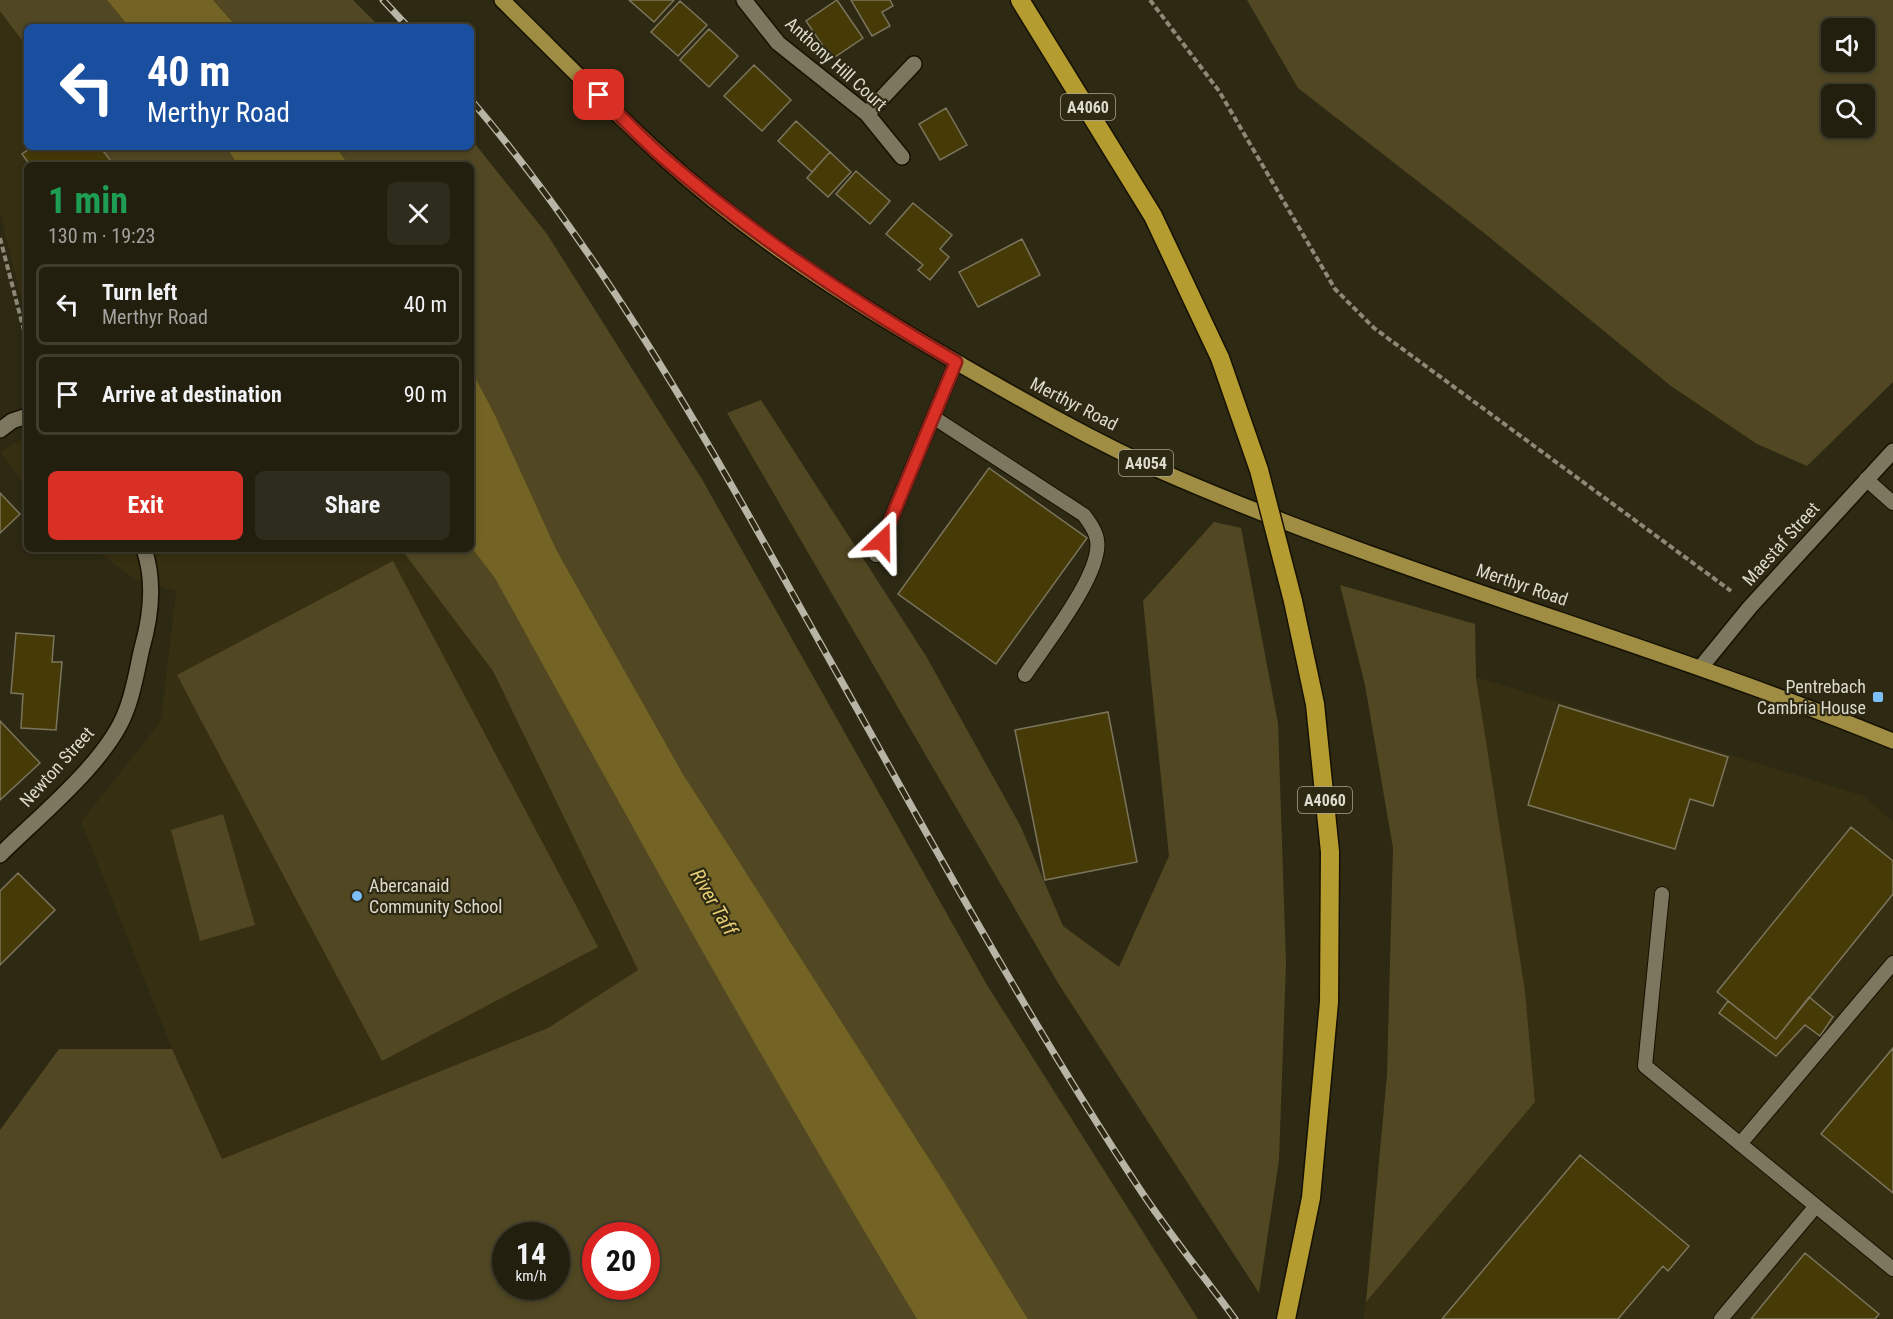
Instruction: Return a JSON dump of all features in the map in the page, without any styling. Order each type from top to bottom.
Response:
[{"type":"highway","name":"A4060","points":[[1020,0],[1153,216],[1220,358],[1259,470],[1293,601],[1315,704],[1330,852],[1329,1002],[1311,1198],[1286,1319]]},
{"type":"main road","name":"Merthyr Road","points":[[502,0],[664,158],[766,240],[873,313],[1012,394],[1161,471],[1426,573],[1701,667],[1893,741]]},
{"type":"street","name":"Anthony Hill Court","points":[[744,0],[778,43],[867,114],[902,157]]},
{"type":"street","points":[[867,114],[914,64]]},
{"type":"street","points":[[6,425],[24,417]]},
{"type":"street","name":"Maestaf Street","points":[[1701,667],[1750,607],[1893,451]]},
{"type":"street","name":"Newton Street","points":[[0,855],[78,778],[105,747],[126,712],[148,626],[151,576],[145,552]]},
{"type":"lane","points":[[876,555],[956,362]]},
{"type":"lane","points":[[933,417],[1084,515],[1097,540],[1097,556],[1090,578],[1025,675]]},
{"type":"lane","points":[[1866,479],[1893,503]]},
{"type":"lane","points":[[1662,894],[1645,1066],[1893,1268]]},
{"type":"lane","points":[[1740,1144],[1893,963]]},
{"type":"lane","points":[[1721,1319],[1816,1206]]},
{"type":"path","points":[[1150,0],[1219,91],[1335,289],[1374,328],[1750,607]]},
{"type":"path","points":[[0,238],[24,330]]},
{"type":"shaded area","points":[[0,0],[107,0],[127,24],[24,24],[24,43],[0,11]]},
{"type":"shaded area","points":[[213,0],[353,0],[377,24],[234,24]]},
{"type":"shaded area","points":[[1247,0],[1893,0],[1893,382],[1807,466],[1757,444],[1671,386],[1483,232],[1298,88]]},
{"type":"shaded area","points":[[0,11],[24,43],[24,150],[102,150],[112,162],[24,162],[24,309],[0,213]]},
{"type":"shaded area","points":[[474,143],[547,234],[703,481],[987,985],[1198,1319],[1028,1319],[946,1185],[683,774],[557,551],[495,415],[474,375],[474,162],[347,162],[338,150],[474,150]]},
{"type":"shaded area","points":[[102,150],[228,150],[236,162],[112,162]]},
{"type":"shaded area","points":[[761,400],[926,656],[1021,827],[1063,926],[1119,967],[1169,856],[1143,601],[1214,522],[1241,528],[1278,723],[1286,963],[1279,1160],[1259,1293],[1058,983],[727,413]]},
{"type":"shaded area","points":[[24,438],[24,484],[0,452]]},
{"type":"shaded area","points":[[474,551],[495,577],[626,815],[917,1319],[0,1319],[0,1130],[59,1049],[172,1049],[222,1159],[548,1028],[638,970],[493,671],[403,552]]},
{"type":"shaded area","name":"Abercanaid Community School","points":[[97,552],[403,552],[493,671],[638,970],[548,1028],[222,1159],[172,1049],[81,822],[161,721],[176,591],[135,579]]},
{"type":"shaded area","points":[[393,561],[598,947],[382,1061],[177,675]]},
{"type":"shaded area","points":[[1340,585],[1475,624],[1476,677],[1525,991],[1535,1102],[1366,1302],[1387,1075],[1393,848],[1365,685]]},
{"type":"shaded area","points":[[1476,677],[1864,796],[1893,822],[1893,1319],[1363,1319],[1366,1302],[1535,1102],[1525,991]]},
{"type":"shaded area","points":[[223,814],[255,925],[200,941],[171,830]]},
{"type":"water","points":[[107,0],[213,0],[234,24],[127,24]]},
{"type":"water","points":[[228,150],[338,150],[347,162],[236,162]]},
{"type":"water","name":"River Taff","points":[[474,375],[495,415],[557,551],[683,774],[946,1185],[1028,1319],[917,1319],[755,1043],[495,578],[474,551]]},
{"type":"building","points":[[629,0],[674,0],[654,22]]},
{"type":"building","points":[[837,0],[863,38],[832,59],[806,21]]},
{"type":"building","points":[[851,0],[890,0],[893,6],[882,12],[890,26],[872,36]]},
{"type":"building","points":[[680,1],[707,25],[678,56],[651,32]]},
{"type":"building","points":[[709,29],[738,56],[709,87],[680,60]]},
{"type":"building","points":[[754,65],[791,100],[762,131],[724,96]]},
{"type":"building","points":[[946,108],[967,145],[940,160],[919,124]]},
{"type":"building","points":[[796,121],[830,152],[812,172],[778,141]]},
{"type":"building","points":[[28,150],[102,150],[112,162],[28,162],[22,154]]},
{"type":"building","points":[[830,152],[851,172],[828,197],[807,178]]},
{"type":"building","points":[[856,171],[890,201],[870,224],[836,194]]},
{"type":"building","points":[[913,203],[952,235],[940,249],[949,257],[930,280],[918,270],[923,265],[886,234]]},
{"type":"building","points":[[1022,239],[1040,275],[978,307],[959,272]]},
{"type":"building","points":[[989,468],[1087,538],[996,664],[898,594]]},
{"type":"building","points":[[0,493],[20,514],[0,533]]},
{"type":"building","points":[[16,633],[54,636],[52,662],[62,662],[56,730],[21,728],[23,694],[11,693]]},
{"type":"building","points":[[1559,705],[1728,757],[1713,806],[1690,799],[1675,849],[1528,805]]},
{"type":"building","points":[[1108,712],[1137,862],[1045,880],[1015,730]]},
{"type":"building","points":[[0,721],[40,763],[0,800]]},
{"type":"building","points":[[1851,827],[1893,861],[1893,894],[1776,1039],[1717,992]]},
{"type":"building","points":[[18,873],[55,910],[0,965],[0,891]]},
{"type":"building","points":[[1809,997],[1833,1017],[1820,1036],[1805,1025],[1776,1056],[1719,1013],[1728,1001],[1776,1039]]},
{"type":"building","points":[[1893,1048],[1893,1193],[1821,1134]]},
{"type":"building","points":[[1580,1155],[1689,1246],[1668,1271],[1663,1266],[1618,1319],[1442,1319]]},
{"type":"building","points":[[1805,1253],[1879,1314],[1875,1319],[1751,1319]]},
{"type":"railway","points":[[383,0],[405,24]]},
{"type":"railway","points":[[474,104],[570,228],[658,362],[740,500],[973,916],[1053,1051],[1148,1202],[1235,1319]]},
{"type":"place","name":"Pentrebach Cambria House","points":[[1878,697]]},
{"type":"place","name":"Abercanaid Community School","points":[[357,896]]},
{"type":"route","points":[[599,95],[664,158],[766,240],[873,313],[956,362],[882,541]]}]
